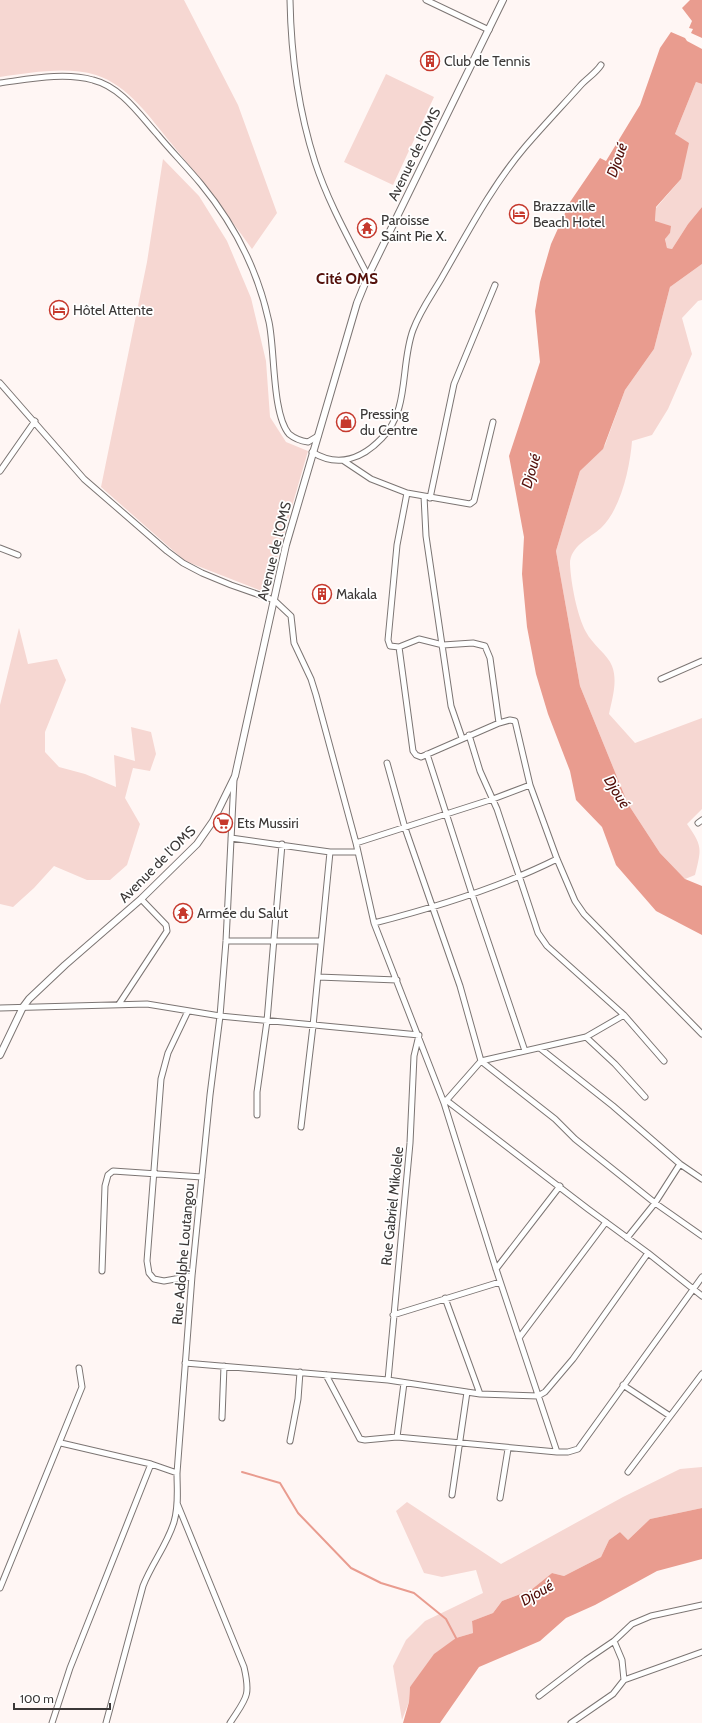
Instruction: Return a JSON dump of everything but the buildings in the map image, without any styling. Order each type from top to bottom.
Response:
[{"type":"street","points":[[290,0],[295,81],[316,163],[340,223],[368,276]]},
{"type":"street","points":[[426,0],[489,30]]},
{"type":"street","name":"Avenue de l'OMS","points":[[0,1055],[23,1007],[38,989],[141,899],[196,844],[213,820],[235,776],[286,545],[312,452],[357,303],[368,276],[503,0]]},
{"type":"street","points":[[344,461],[368,449],[381,439],[390,429],[397,415],[400,402],[407,348],[423,307],[503,176],[525,147],[582,84],[595,74],[601,65]]},
{"type":"street","points":[[0,83],[51,77],[87,78],[109,87],[129,103],[201,183],[228,220],[254,271],[269,321],[281,419],[290,434],[298,440],[308,442],[318,436]]},
{"type":"street","points":[[430,498],[454,384],[495,285]]},
{"type":"street","points":[[0,383],[84,479],[183,563],[231,585],[274,600],[292,616],[294,624],[294,643],[311,679],[316,696],[356,843],[374,923],[445,1101],[500,1282],[557,1452]]},
{"type":"street","points":[[0,471],[35,422]]},
{"type":"street","points":[[312,452],[329,460],[344,461],[371,479],[407,494],[470,504],[474,501],[493,422]]},
{"type":"street","points":[[407,494],[397,545],[388,640],[390,646],[398,647],[419,640],[443,645],[473,643],[485,646],[490,658],[499,723]]},
{"type":"street","points":[[424,496],[426,536],[452,706],[462,738]]},
{"type":"street","points":[[0,548],[18,555]]},
{"type":"street","points":[[398,647],[413,751],[418,756],[428,754],[499,723],[510,720],[515,721],[530,785],[574,901],[584,914],[702,1034]]},
{"type":"street","points":[[662,679],[702,661]]},
{"type":"street","points":[[469,735],[480,771],[493,800],[538,933],[547,946],[624,1015],[664,1061]]},
{"type":"street","points":[[428,754],[472,894],[525,1051]]},
{"type":"street","points":[[387,763],[405,828],[434,907],[460,986],[481,1061],[555,1119],[575,1139],[655,1203],[702,1236]]},
{"type":"street","name":"Rue Adolphe Loutangou","points":[[106,1723],[150,1568],[167,1540],[175,1521],[177,1502],[177,1473],[192,1276],[210,1095],[220,1016],[226,941],[235,776]]},
{"type":"street","points":[[356,843],[493,800],[530,785]]},
{"type":"street","points":[[231,838],[282,844],[330,852],[357,852]]},
{"type":"street","points":[[257,1115],[259,1078],[268,1021],[273,941],[282,844]]},
{"type":"street","points":[[301,1127],[313,1026],[330,852]]},
{"type":"street","points":[[374,923],[434,907],[472,894],[519,877],[557,859]]},
{"type":"street","points":[[119,1004],[167,931],[166,926],[141,899]]},
{"type":"street","points":[[226,941],[321,941]]},
{"type":"street","points":[[318,977],[397,980]]},
{"type":"street","points":[[0,1008],[147,1004],[220,1016],[419,1035]]},
{"type":"street","points":[[188,1011],[163,1065],[147,1261],[149,1273],[154,1279],[164,1281],[192,1276]]},
{"type":"street","points":[[445,1101],[481,1061],[586,1037],[624,1015]]},
{"type":"street","name":"Rue Gabriel Mikolele","points":[[388,1380],[410,1143],[414,1056],[419,1035]]},
{"type":"street","points":[[586,1037],[615,1064],[645,1097]]},
{"type":"street","points":[[541,1048],[613,1106],[680,1164],[702,1179]]},
{"type":"street","points":[[445,1101],[560,1186],[702,1296]]},
{"type":"street","points":[[627,1238],[655,1203],[680,1164]]},
{"type":"street","points":[[102,1271],[105,1186],[108,1175],[113,1171],[202,1177]]},
{"type":"street","points":[[496,1269],[560,1186]]},
{"type":"street","points":[[519,1338],[606,1222]]},
{"type":"street","points":[[185,1363],[388,1380],[480,1394],[538,1396],[545,1392],[573,1359],[648,1253]]},
{"type":"street","points":[[326,1375],[360,1439],[364,1440],[397,1437],[508,1449],[568,1452],[578,1449],[702,1277]]},
{"type":"street","points":[[393,1315],[500,1282]]},
{"type":"street","points":[[445,1298],[480,1394]]},
{"type":"street","points":[[222,1418],[224,1366]]},
{"type":"street","points":[[0,1588],[35,1499],[61,1443],[82,1387],[79,1368]]},
{"type":"street","points":[[290,1441],[298,1399],[300,1372]]},
{"type":"street","points":[[628,1472],[702,1374]]},
{"type":"street","points":[[397,1437],[404,1383]]},
{"type":"street","points":[[623,1385],[670,1416]]},
{"type":"street","points":[[452,1495],[467,1392]]},
{"type":"street","points":[[61,1443],[151,1464],[177,1473]]},
{"type":"street","points":[[500,1498],[508,1449]]},
{"type":"street","points":[[52,1723],[70,1668],[151,1464]]},
{"type":"street","points":[[177,1502],[244,1666],[248,1685],[247,1697],[230,1723]]},
{"type":"street","points":[[538,1696],[614,1641],[632,1624],[651,1616],[702,1605]]},
{"type":"street","points":[[614,1641],[622,1660],[624,1680]]},
{"type":"street","points":[[572,1723],[613,1694],[624,1680],[702,1652]]},
{"type":"shaded area","points":[[0,0],[184,0],[238,105],[277,213],[252,249],[203,182],[138,104],[118,86],[96,75],[72,71],[36,72],[0,77]]},
{"type":"shaded area","points":[[386,74],[434,97],[393,185],[344,162]]},
{"type":"shaded area","points":[[696,82],[702,84],[702,207],[688,224],[672,249],[667,248],[665,238],[670,233],[655,222],[656,208],[681,179],[675,134]]},
{"type":"shaded area","points":[[163,159],[199,196],[227,241],[251,298],[266,361],[270,417],[286,442],[308,451],[267,593],[185,561],[101,487],[147,262]]},
{"type":"shaded area","points":[[702,264],[702,300],[698,301],[682,318],[692,354],[668,409],[652,435],[632,441],[627,475],[614,510],[601,528],[577,547],[573,552],[570,564],[575,599],[583,625],[592,641],[610,662],[614,672],[614,690],[609,714],[635,743],[702,718],[702,809],[687,824],[696,837],[700,852],[695,875],[685,879],[660,853],[628,804],[580,686],[556,551],[580,471],[605,445],[625,390],[654,349],[670,287]]},
{"type":"shaded area","points":[[19,628],[28,664],[57,659],[66,680],[45,732],[45,752],[59,767],[85,774],[116,787],[114,755],[135,761],[131,727],[151,732],[156,754],[150,771],[133,768],[125,798],[140,824],[127,865],[110,880],[87,880],[54,866],[34,888],[13,907],[0,904],[0,705]]},
{"type":"shaded area","points":[[702,1467],[702,1508],[650,1519],[628,1540],[620,1532],[609,1540],[601,1557],[564,1576],[552,1573],[531,1590],[502,1601],[493,1613],[472,1621],[473,1633],[456,1638],[410,1687],[409,1702],[402,1720],[393,1666],[406,1640],[425,1621],[483,1593],[476,1570],[442,1577],[424,1573],[396,1511],[407,1502],[501,1564],[623,1497],[680,1469]]},
{"type":"water","points":[[690,0],[702,0],[702,38],[691,33],[693,29],[689,28],[692,21],[682,8]]},
{"type":"water","name":"Djoué","points":[[671,32],[685,38],[687,41],[702,49],[702,84],[696,82],[675,134],[689,143],[681,179],[656,207],[655,221],[671,226],[670,233],[665,239],[667,248],[672,249],[688,224],[702,207],[702,264],[670,287],[654,349],[625,390],[603,449],[580,471],[556,551],[580,686],[628,804],[660,853],[685,879],[702,886],[702,935],[656,911],[616,865],[602,827],[576,800],[570,771],[548,714],[536,674],[527,627],[522,574],[524,537],[509,456],[540,362],[535,311],[540,282],[551,244],[570,202],[600,158],[606,161],[640,105],[660,48]]},
{"type":"water","name":"Djoué","points":[[702,1508],[702,1559],[657,1571],[595,1605],[566,1618],[540,1641],[479,1667],[440,1723],[403,1723],[409,1702],[410,1687],[434,1654],[456,1638],[473,1633],[472,1621],[493,1613],[502,1601],[531,1590],[552,1573],[564,1576],[601,1557],[609,1540],[620,1532],[628,1540],[650,1519]]},
{"type":"waterway","points":[[242,1472],[280,1483],[298,1513],[351,1568],[381,1583],[414,1593],[446,1619],[456,1638]]},
{"type":"place","name":"Club de Tennis","points":[[430,61]]},
{"type":"place","name":"Brazzaville Beach Hotel","points":[[519,214]]},
{"type":"place","name":"Paroisse Saint Pie X.","points":[[367,228]]},
{"type":"place","name":"Hôtel Attente","points":[[59,310]]},
{"type":"place","name":"Pressing du Centre","points":[[346,422]]},
{"type":"place","name":"Makala","points":[[322,594]]},
{"type":"place","name":"Ets Mussiri","points":[[223,823]]},
{"type":"place","name":"Armée du Salut","points":[[183,913]]},
{"type":"district","name":"Cité OMS","points":[[347,279]]}]
